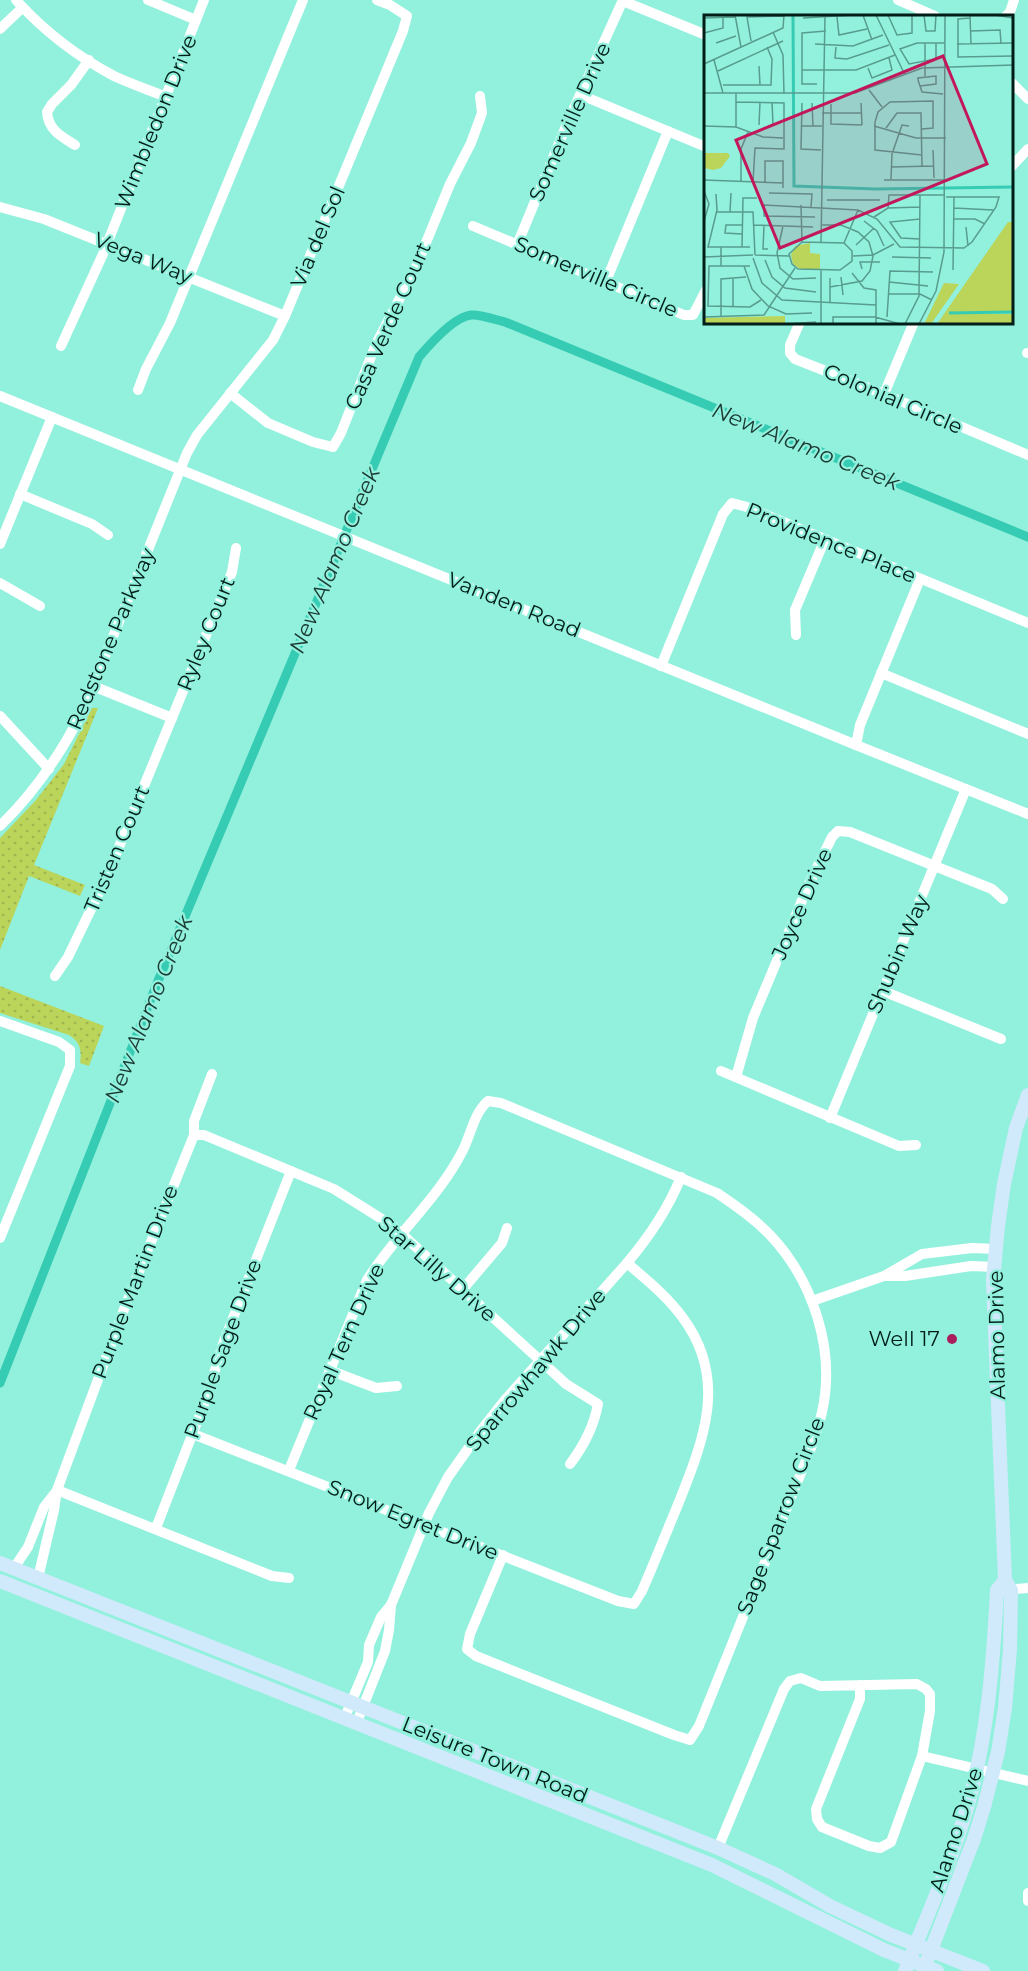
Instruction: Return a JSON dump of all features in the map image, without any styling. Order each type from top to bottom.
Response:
[{"type":"main road","name":"Alamo Drive","points":[[928,1969],[931,1950],[974,1839],[993,1774],[1008,1682],[993,1309],[996,1249],[1004,1184],[1016,1128],[1028,1095]]},
{"type":"main road","name":"Leisure Town Road","points":[[0,1563],[718,1848],[775,1874],[830,1906],[891,1935],[983,1971]]},
{"type":"main road","name":"Leisure Town Road","points":[[0,1581],[712,1865],[884,1950],[907,1966],[928,1969]]},
{"type":"main road","name":"Alamo Drive","points":[[907,1966],[963,1821],[977,1770],[988,1709],[1004,1586]]},
{"type":"street","points":[[148,0],[196,20]]},
{"type":"street","name":"Wimbledon Drive","points":[[61,346],[107,243],[204,0]]},
{"type":"street","points":[[138,390],[146,369],[170,323],[303,0]]},
{"type":"street","name":"Via del Sol","points":[[181,469],[197,435],[273,340],[285,316],[403,31],[406,16],[390,5],[377,0]]},
{"type":"street","points":[[898,0],[933,15]]},
{"type":"street","points":[[1007,15],[1014,0]]},
{"type":"street","points":[[623,1],[704,35]]},
{"type":"street","name":"Somerville Drive","points":[[517,245],[569,119],[623,1]]},
{"type":"street","points":[[0,29],[19,4],[51,34],[88,60],[114,76],[166,97]]},
{"type":"street","points":[[75,145],[50,126],[47,112],[71,85],[88,60]]},
{"type":"street","points":[[1013,86],[1028,99]]},
{"type":"street","points":[[581,95],[704,147]]},
{"type":"street","name":"Casa Verde Court","points":[[230,393],[268,423],[313,442],[333,447],[341,434],[375,344],[416,267],[450,184],[471,143],[482,113],[480,96]]},
{"type":"street","points":[[606,281],[668,131]]},
{"type":"street","points":[[1013,164],[1028,149]]},
{"type":"street","name":"Vega Way","points":[[0,207],[44,219],[107,243],[285,316]]},
{"type":"street","name":"Somerville Circle","points":[[473,226],[684,315],[693,315],[704,292]]},
{"type":"street","name":"Colonial Circle","points":[[799,324],[790,345],[790,353],[795,359],[1028,455]]},
{"type":"street","points":[[884,394],[913,324]]},
{"type":"street","name":"Vanden Road","points":[[0,396],[1028,814]]},
{"type":"street","points":[[0,544],[52,417]]},
{"type":"street","name":"Redstone Parkway","points":[[0,826],[25,801],[49,770],[73,730],[181,469]]},
{"type":"street","points":[[20,494],[92,524],[108,535]]},
{"type":"street","name":"Providence Place","points":[[661,666],[723,514],[732,503],[747,507],[1028,623]]},
{"type":"street","points":[[796,635],[795,610],[825,539]]},
{"type":"street","name":"Ryley Court","points":[[172,718],[232,572],[236,548]]},
{"type":"street","points":[[856,745],[860,725],[920,579]]},
{"type":"street","points":[[0,583],[40,606]]},
{"type":"street","points":[[881,673],[1028,734]]},
{"type":"street","points":[[93,686],[172,718]]},
{"type":"street","points":[[0,716],[49,770]]},
{"type":"street","name":"Tristen Court","points":[[55,976],[68,957],[107,876],[172,718]]},
{"type":"street","name":"Shubin Way","points":[[830,1118],[966,789]]},
{"type":"street","name":"Joyce Drive","points":[[736,1077],[753,1018],[803,897],[832,837],[838,831],[850,832],[934,866]]},
{"type":"street","points":[[934,866],[992,888],[1003,899]]},
{"type":"street","points":[[883,991],[1001,1039]]},
{"type":"street","points":[[0,1021],[59,1042],[70,1050],[70,1066],[0,1238]]},
{"type":"street","points":[[721,1071],[899,1146],[916,1145]]},
{"type":"street","name":"Purple Martin Drive","points":[[38,1578],[57,1490],[130,1294],[194,1135],[194,1121],[212,1074]]},
{"type":"street","name":"Sage Sparrow Circle","points":[[488,1101],[501,1102],[717,1192],[746,1213],[770,1234],[787,1254],[812,1301],[824,1349],[826,1379],[822,1411],[813,1443],[704,1715],[690,1740],[476,1656],[467,1649],[470,1634],[502,1555]]},
{"type":"street","name":"Royal Tern Drive","points":[[289,1470],[367,1280],[383,1255],[452,1170],[479,1113],[488,1101]]},
{"type":"street","name":"Star Lilly Drive","points":[[194,1135],[204,1135],[334,1189],[393,1226],[566,1384],[598,1404],[596,1417],[581,1450],[570,1464]]},
{"type":"street","name":"Purple Sage Drive","points":[[156,1528],[206,1399],[224,1341],[291,1171]]},
{"type":"street","name":"Sparrowhawk Drive","points":[[357,1706],[368,1662],[369,1645],[381,1617],[391,1605],[424,1524],[448,1477],[504,1401],[646,1239],[662,1215],[681,1177]]},
{"type":"street","points":[[463,1289],[502,1244],[507,1228]]},
{"type":"street","points":[[812,1301],[884,1276],[922,1254],[972,1248],[996,1249]]},
{"type":"street","name":"Snow Egret Drive","points":[[192,1434],[289,1470],[618,1601],[634,1604],[642,1591],[698,1454],[708,1407],[708,1383],[697,1342],[684,1319],[668,1299],[627,1263]]},
{"type":"street","points":[[884,1276],[905,1276],[971,1266],[995,1267]]},
{"type":"street","points":[[329,1370],[376,1388],[397,1386]]},
{"type":"street","points":[[57,1490],[272,1575],[289,1578]]},
{"type":"street","name":"Purple Martin Drive","points":[[14,1568],[28,1547],[44,1506],[57,1490]]},
{"type":"street","points":[[1004,1586],[1028,1588]]},
{"type":"street","name":"Sparrowhawk Drive","points":[[351,1720],[385,1651],[390,1630],[391,1605]]},
{"type":"street","points":[[718,1848],[784,1689],[790,1682],[801,1678],[820,1686],[860,1685],[917,1684],[930,1694],[930,1710],[922,1756],[891,1842],[880,1848],[869,1846],[822,1827],[817,1819],[816,1809],[860,1699],[860,1685]]},
{"type":"street","points":[[922,1756],[1028,1781]]},
{"type":"street","points":[[1028,1893],[1028,1901]]},
{"type":"green space","points":[[92,708],[98,708],[34,865],[85,885],[80,896],[29,876],[0,950],[0,838],[36,800],[64,764]]},
{"type":"green space","points":[[0,986],[104,1026],[89,1066],[80,1063],[79,1047],[76,1040],[69,1035],[0,1013]]},
{"type":"waterway","name":"New Alamo Creek","points":[[0,1383],[158,981],[419,357],[450,326],[471,315],[505,322],[1028,537]]},
{"type":"place","name":"Well 17","points":[[952,1339]]}]
